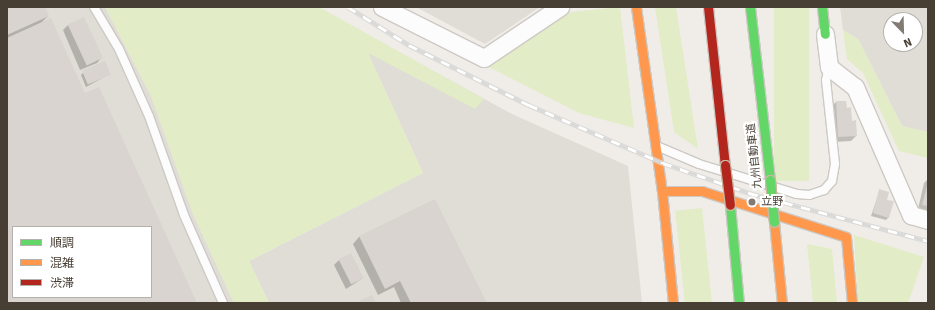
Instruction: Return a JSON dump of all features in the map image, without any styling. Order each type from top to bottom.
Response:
[{"type":"main road","points":[[636,7],[662,191],[673,303]]},
{"type":"main road","points":[[708,7],[730,205],[739,303]]},
{"type":"main road","name":"九州自動車道","points":[[750,7],[770,180],[782,303]]},
{"type":"main road","points":[[822,7],[825,34]]},
{"type":"main road","points":[[662,191],[702,191],[846,237],[852,303]]},
{"type":"street","points":[[382,7],[484,58],[560,7]]},
{"type":"street","points":[[825,34],[829,67],[855,87],[911,216],[928,220]]},
{"type":"lane","points":[[94,7],[118,49],[149,116],[184,215],[223,303]]},
{"type":"lane","points":[[655,145],[699,164],[797,194],[809,195],[824,190],[832,181],[835,164],[826,80],[829,67]]},
{"type":"shaded area","points":[[7,7],[105,7],[151,96],[193,214],[234,303],[7,303]]},
{"type":"shaded area","points":[[416,7],[540,7],[485,44]]},
{"type":"shaded area","points":[[840,7],[928,7],[928,132],[902,126],[858,39],[843,30]]},
{"type":"shaded area","points":[[357,29],[512,114],[628,166],[642,303],[269,303],[249,261],[423,173]]},
{"type":"green space","points":[[105,7],[319,7],[484,99],[475,109],[368,53],[423,173],[249,261],[269,303],[234,303],[193,214],[151,96]]},
{"type":"green space","points":[[620,7],[634,128],[579,113],[489,67],[571,12]]},
{"type":"green space","points":[[655,7],[676,7],[698,149],[674,132]]},
{"type":"green space","points":[[774,7],[809,7],[809,181],[774,181]]},
{"type":"green space","points":[[843,30],[858,39],[902,126],[928,132],[928,158],[899,151],[863,73],[847,59]]},
{"type":"green space","points":[[702,208],[712,303],[685,303],[675,211]]},
{"type":"green space","points":[[854,235],[924,257],[908,303],[858,303]]},
{"type":"green space","points":[[807,244],[832,249],[837,303],[813,303]]},
{"type":"building","points":[[7,7],[45,7],[49,16],[7,35]]},
{"type":"building","points":[[84,17],[103,58],[87,65],[68,25]]},
{"type":"building","points":[[51,18],[85,93],[99,87],[197,303],[7,303],[7,38]]},
{"type":"building","points":[[105,61],[111,75],[88,85],[82,71]]},
{"type":"building","points":[[836,101],[846,101],[847,108],[851,107],[852,121],[856,120],[857,136],[838,137]]},
{"type":"building","points":[[928,183],[928,206],[922,205]]},
{"type":"building","points":[[879,189],[889,192],[887,200],[894,201],[889,218],[873,213]]},
{"type":"building","points":[[435,199],[487,303],[411,303],[400,281],[385,289],[359,236]]},
{"type":"building","points":[[351,253],[364,278],[351,284],[339,259]]},
{"type":"building","points":[[372,295],[376,303],[360,303],[359,301]]},
{"type":"railway","points":[[348,7],[409,45],[529,105],[663,163],[749,193],[928,241]]},
{"type":"traffic: fast","points":[[750,7],[770,180]]},
{"type":"traffic: fast","points":[[822,7],[825,34]]},
{"type":"traffic: fast","points":[[770,180],[774,222]]},
{"type":"traffic: fast","points":[[730,205],[739,303]]},
{"type":"traffic: slow","points":[[636,7],[662,191],[673,303]]},
{"type":"traffic: slow","points":[[662,191],[702,191],[846,237],[852,303]]},
{"type":"traffic: slow","points":[[774,222],[782,303]]},
{"type":"traffic: jam","points":[[708,7],[725,165]]},
{"type":"traffic: jam","points":[[725,165],[730,205]]},
{"type":"place","name":"立野","points":[[752,202]]}]
